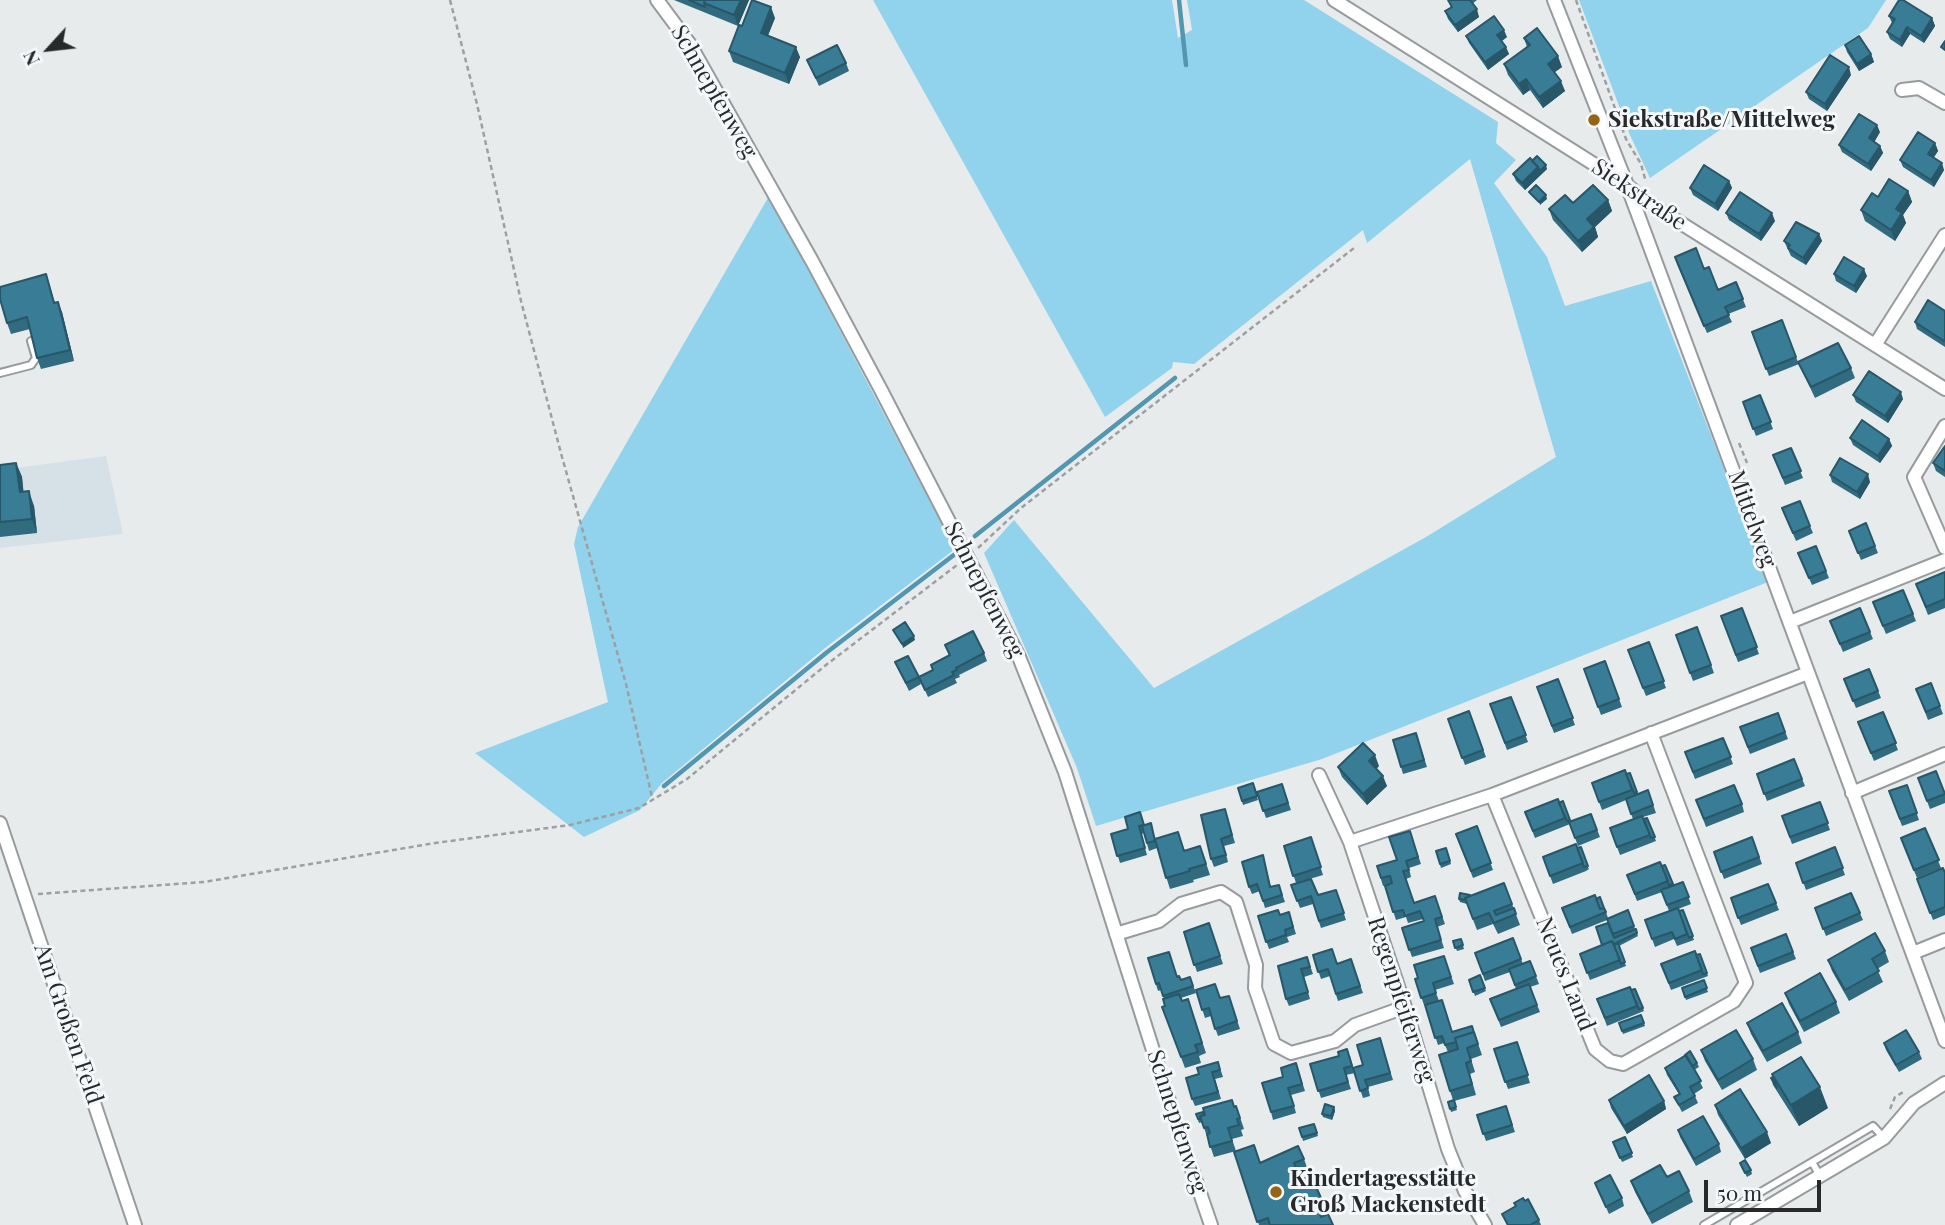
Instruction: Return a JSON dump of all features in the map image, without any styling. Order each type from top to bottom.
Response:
[{"type":"street","name":"Schnepfenweg","points":[[657,0],[689,43],[812,261],[1019,657],[1065,772],[1211,1225]]},
{"type":"street","name":"Siekstraße","points":[[1334,0],[1627,185],[1644,200],[1945,389]]},
{"type":"street","name":"Mittelweg","points":[[1554,0],[1627,185],[1808,673],[1820,692],[1852,793],[1945,1041]]},
{"type":"street","points":[[1902,90],[1919,88],[1945,103]]},
{"type":"street","points":[[1875,345],[1945,234]]},
{"type":"street","points":[[1945,426],[1914,477],[1945,548]]},
{"type":"street","points":[[1790,622],[1945,560]]},
{"type":"street","points":[[1350,842],[1492,795],[1808,673]]},
{"type":"street","name":"Neues Land","points":[[1492,795],[1595,1049],[1610,1061],[1623,1063],[1734,1001],[1746,983],[1651,733]]},
{"type":"street","points":[[1852,793],[1945,754]]},
{"type":"street","name":"Regenpfeiferweg","points":[[1319,775],[1350,842],[1405,1007],[1448,1149],[1465,1191],[1485,1225]]},
{"type":"street","name":"Am Großen Feld","points":[[0,823],[135,1225]]},
{"type":"street","points":[[1116,934],[1159,921],[1181,904],[1221,892],[1236,902],[1256,965],[1255,988],[1274,1044],[1291,1054],[1335,1041],[1355,1025],[1405,1007]]},
{"type":"street","points":[[1913,953],[1945,940]]},
{"type":"street","points":[[1737,1225],[1884,1138],[1914,1103],[1945,1083]]},
{"type":"lane","points":[[0,373],[31,365],[36,358],[31,341]]},
{"type":"lane","points":[[1707,1224],[1873,1126],[1884,1138]]},
{"type":"lane","points":[[1812,1162],[1820,1176]]},
{"type":"path","points":[[450,0],[477,104],[521,301],[626,684],[652,799]]},
{"type":"path","points":[[1576,0],[1626,139],[1641,164],[1646,179],[1644,200]]},
{"type":"path","points":[[24,896],[204,882],[570,825],[639,807],[687,779],[825,665],[968,557],[1021,508],[1354,247]]},
{"type":"shaded area","points":[[873,0],[1172,0],[1178,38],[1192,30],[1187,0],[1304,0],[1498,122],[1496,143],[1516,160],[1494,183],[1547,257],[1565,306],[1651,281],[1768,582],[1322,759],[1096,826],[1077,768],[984,553],[1014,520],[1154,688],[1426,537],[1556,457],[1470,159],[1367,243],[1363,230],[1194,364],[1173,362],[1172,368],[1105,417]]},
{"type":"shaded area","points":[[1579,0],[1886,0],[1868,28],[1650,178],[1630,135]]},
{"type":"shaded area","points":[[769,196],[955,549],[825,648],[662,783],[640,810],[584,837],[475,753],[608,702],[574,544],[578,527]]},
{"type":"shaded area","points":[[106,456],[123,534],[0,548],[0,470]]},
{"type":"building","points":[[689,0],[705,0],[705,7]]},
{"type":"building","points":[[705,0],[741,0],[734,15],[704,3]]},
{"type":"building","points":[[752,0],[771,7],[761,33],[796,47],[785,73],[729,51]]},
{"type":"building","points":[[1448,0],[1470,0],[1477,9],[1455,25],[1445,11],[1452,7]]},
{"type":"building","points":[[1899,0],[1932,18],[1921,36],[1907,27],[1900,40],[1887,32],[1895,19],[1889,16]]},
{"type":"building","points":[[1494,16],[1504,30],[1497,35],[1506,47],[1485,62],[1466,36]]},
{"type":"building","points":[[1537,28],[1558,56],[1548,64],[1561,81],[1539,97],[1526,79],[1519,84],[1504,64],[1530,45],[1524,38]]},
{"type":"building","points":[[1859,36],[1871,54],[1857,64],[1845,45]]},
{"type":"building","points":[[837,45],[846,63],[816,78],[807,60]]},
{"type":"building","points":[[1830,55],[1849,67],[1825,104],[1806,92]]},
{"type":"building","points":[[1859,114],[1877,125],[1869,138],[1880,146],[1868,164],[1839,145]]},
{"type":"building","points":[[1918,132],[1935,143],[1928,154],[1942,163],[1931,180],[1900,160]]},
{"type":"building","points":[[1537,156],[1546,165],[1540,171],[1532,161]]},
{"type":"building","points":[[1530,158],[1538,167],[1522,183],[1513,174]]},
{"type":"building","points":[[1704,165],[1729,181],[1715,204],[1690,188]]},
{"type":"building","points":[[1889,179],[1908,191],[1896,209],[1902,213],[1891,230],[1861,210],[1872,193],[1878,197]]},
{"type":"building","points":[[1536,185],[1546,195],[1539,202],[1529,192]]},
{"type":"building","points":[[1593,185],[1608,200],[1587,219],[1594,227],[1578,241],[1549,209],[1565,195],[1573,203]]},
{"type":"building","points":[[1740,192],[1772,213],[1759,234],[1726,213]]},
{"type":"building","points":[[1796,222],[1819,234],[1803,258],[1788,248],[1790,245],[1784,241]]},
{"type":"building","points":[[1696,248],[1704,269],[1709,267],[1718,290],[1736,282],[1743,299],[1725,307],[1729,315],[1704,326],[1675,257]]},
{"type":"building","points":[[1844,257],[1864,269],[1854,286],[1834,274]]},
{"type":"building","points":[[46,274],[54,303],[58,302],[70,350],[37,358],[27,317],[7,323],[0,299],[0,287]]},
{"type":"building","points":[[1928,300],[1945,311],[1944,341],[1915,322]]},
{"type":"building","points":[[1782,320],[1796,357],[1766,369],[1752,332]]},
{"type":"building","points":[[1838,343],[1851,368],[1811,387],[1798,362]]},
{"type":"building","points":[[1869,371],[1901,392],[1885,416],[1853,395]]},
{"type":"building","points":[[1760,395],[1771,422],[1753,429],[1743,402]]},
{"type":"building","points":[[1862,420],[1889,439],[1878,456],[1850,438]]},
{"type":"building","points":[[1945,446],[1945,471],[1933,463]]},
{"type":"building","points":[[1791,448],[1801,471],[1783,478],[1773,455]]},
{"type":"building","points":[[1840,458],[1868,474],[1857,492],[1830,475]]},
{"type":"building","points":[[16,463],[20,492],[29,491],[32,519],[0,522],[0,465]]},
{"type":"building","points":[[1800,501],[1810,526],[1793,533],[1782,508]]},
{"type":"building","points":[[1866,523],[1875,546],[1858,553],[1849,531]]},
{"type":"building","points":[[1816,546],[1826,571],[1809,578],[1798,553]]},
{"type":"building","points":[[1945,572],[1945,599],[1926,607],[1916,584]]},
{"type":"building","points":[[1903,590],[1913,614],[1883,626],[1873,602]]},
{"type":"building","points":[[1742,608],[1757,647],[1736,655],[1721,616]]},
{"type":"building","points":[[1860,608],[1870,632],[1840,644],[1830,621]]},
{"type":"building","points":[[905,622],[914,636],[902,644],[893,630]]},
{"type":"building","points":[[1697,627],[1711,665],[1690,673],[1676,635]]},
{"type":"building","points":[[973,631],[984,653],[956,668],[957,670],[952,672],[954,675],[925,690],[919,677],[933,670],[931,665],[950,655],[945,645]]},
{"type":"building","points":[[1649,642],[1664,681],[1643,688],[1628,650]]},
{"type":"building","points":[[908,656],[919,677],[906,683],[895,662]]},
{"type":"building","points":[[1605,661],[1619,699],[1598,707],[1584,669]]},
{"type":"building","points":[[1869,669],[1878,691],[1853,701],[1844,679]]},
{"type":"building","points":[[1558,679],[1573,718],[1552,726],[1537,687]]},
{"type":"building","points":[[1931,683],[1940,706],[1926,712],[1916,689]]},
{"type":"building","points":[[1511,697],[1526,735],[1505,743],[1490,704]]},
{"type":"building","points":[[1469,711],[1483,750],[1462,758],[1448,719]]},
{"type":"building","points":[[1883,712],[1896,743],[1871,753],[1858,722]]},
{"type":"building","points":[[1778,713],[1785,732],[1748,747],[1740,727]]},
{"type":"building","points":[[1416,733],[1424,760],[1401,767],[1393,740]]},
{"type":"building","points":[[1723,738],[1731,757],[1693,772],[1685,752]]},
{"type":"building","points":[[1363,743],[1375,755],[1369,761],[1383,776],[1363,794],[1338,767]]},
{"type":"building","points":[[1794,759],[1802,779],[1764,794],[1757,774]]},
{"type":"building","points":[[1625,770],[1632,790],[1599,802],[1592,783]]},
{"type":"building","points":[[1936,771],[1945,794],[1927,801],[1918,778]]},
{"type":"building","points":[[1630,773],[1637,792],[1634,793],[1626,774]]},
{"type":"building","points":[[1253,783],[1257,796],[1242,801],[1238,788]]},
{"type":"building","points":[[1282,784],[1288,803],[1263,811],[1257,792]]},
{"type":"building","points":[[1734,785],[1742,804],[1704,819],[1696,800]]},
{"type":"building","points":[[1907,785],[1917,813],[1900,819],[1889,791]]},
{"type":"building","points":[[1648,790],[1653,805],[1631,814],[1626,799]]},
{"type":"building","points":[[1558,799],[1565,818],[1533,831],[1525,812]]},
{"type":"building","points":[[1563,801],[1570,820],[1567,821],[1559,803]]},
{"type":"building","points":[[1820,802],[1828,823],[1790,837],[1782,816]]},
{"type":"building","points":[[1225,809],[1232,835],[1221,839],[1226,855],[1211,859],[1201,815]]},
{"type":"building","points":[[1140,812],[1144,825],[1139,826],[1145,848],[1117,856],[1111,834],[1128,829],[1125,817]]},
{"type":"building","points":[[1591,814],[1597,830],[1575,838],[1569,822]]},
{"type":"building","points":[[1642,816],[1650,835],[1617,847],[1610,828]]},
{"type":"building","points":[[1647,818],[1655,837],[1651,838],[1644,819]]},
{"type":"building","points":[[1151,823],[1155,841],[1147,843],[1142,826]]},
{"type":"building","points":[[1477,826],[1491,863],[1471,871],[1456,834]]},
{"type":"building","points":[[1925,828],[1939,860],[1914,870],[1901,838]]},
{"type":"building","points":[[1410,831],[1418,857],[1406,861],[1409,870],[1403,871],[1414,903],[1435,896],[1442,917],[1435,919],[1441,940],[1409,950],[1402,928],[1424,921],[1420,911],[1405,916],[1403,910],[1393,912],[1385,886],[1392,883],[1390,876],[1381,878],[1377,866],[1397,860],[1389,837]]},
{"type":"building","points":[[1178,832],[1184,851],[1200,846],[1206,864],[1166,878],[1155,839]]},
{"type":"building","points":[[1311,837],[1321,867],[1293,876],[1284,846]]},
{"type":"building","points":[[1752,837],[1759,857],[1721,872],[1714,852]]},
{"type":"building","points":[[1576,844],[1583,863],[1550,876],[1543,857]]},
{"type":"building","points":[[1581,847],[1588,866],[1584,867],[1577,848]]},
{"type":"building","points":[[1835,847],[1843,868],[1803,883],[1796,863]]},
{"type":"building","points":[[1446,848],[1450,861],[1440,864],[1436,851]]},
{"type":"building","points":[[1263,855],[1270,887],[1279,885],[1282,895],[1263,901],[1257,884],[1249,887],[1242,862]]},
{"type":"building","points":[[1660,862],[1668,881],[1635,894],[1627,875]]},
{"type":"building","points":[[1665,865],[1673,884],[1669,885],[1662,866]]},
{"type":"building","points":[[1943,868],[1945,907],[1930,913],[1917,879]]},
{"type":"building","points":[[1311,879],[1318,895],[1336,890],[1344,913],[1319,921],[1311,896],[1297,901],[1291,885]]},
{"type":"building","points":[[1683,882],[1689,897],[1667,905],[1661,890]]},
{"type":"building","points":[[1504,883],[1512,904],[1494,911],[1496,915],[1514,908],[1516,914],[1494,923],[1489,913],[1473,919],[1465,898]]},
{"type":"building","points":[[1768,884],[1776,903],[1738,918],[1731,898]]},
{"type":"building","points":[[1460,893],[1470,895],[1466,900],[1459,899]]},
{"type":"building","points":[[1851,893],[1860,913],[1823,929],[1815,908]]},
{"type":"building","points":[[1595,895],[1600,909],[1604,908],[1606,912],[1570,927],[1562,908]]},
{"type":"building","points":[[1600,897],[1604,908],[1600,909],[1596,899]]},
{"type":"building","points":[[1678,908],[1687,934],[1675,939],[1672,932],[1652,939],[1645,920]]},
{"type":"building","points":[[1278,910],[1280,915],[1289,912],[1293,927],[1285,930],[1286,935],[1266,942],[1258,916]]},
{"type":"building","points":[[1628,910],[1634,926],[1613,934],[1607,919]]},
{"type":"building","points":[[1683,910],[1693,936],[1689,938],[1679,911]]},
{"type":"building","points":[[1209,923],[1220,956],[1194,965],[1184,932]]},
{"type":"building","points":[[1608,923],[1614,938],[1636,929],[1637,933],[1614,944],[1612,941],[1602,945],[1596,927]]},
{"type":"building","points":[[1875,933],[1885,951],[1872,959],[1879,971],[1845,990],[1828,960]]},
{"type":"building","points":[[1786,934],[1793,952],[1758,966],[1751,948]]},
{"type":"building","points":[[1513,938],[1521,959],[1483,974],[1475,953]]},
{"type":"building","points":[[1461,939],[1463,945],[1455,948],[1453,941]]},
{"type":"building","points":[[1612,941],[1620,960],[1587,973],[1580,954]]},
{"type":"building","points":[[1618,943],[1625,962],[1621,964],[1614,945]]},
{"type":"building","points":[[1332,949],[1337,964],[1351,959],[1360,986],[1336,994],[1328,969],[1318,972],[1313,955]]},
{"type":"building","points":[[1695,951],[1702,970],[1669,983],[1661,964]]},
{"type":"building","points":[[1169,952],[1177,977],[1181,980],[1190,977],[1193,986],[1163,996],[1159,983],[1156,984],[1148,958]]},
{"type":"building","points":[[1700,954],[1707,973],[1703,974],[1696,955]]},
{"type":"building","points":[[1444,956],[1451,977],[1433,983],[1436,993],[1421,998],[1414,965]]},
{"type":"building","points":[[1307,957],[1310,967],[1301,969],[1308,992],[1286,999],[1278,966]]},
{"type":"building","points":[[1530,961],[1536,976],[1515,985],[1509,969]]},
{"type":"building","points":[[1820,973],[1836,1002],[1800,1021],[1785,993]]},
{"type":"building","points":[[1480,975],[1485,988],[1473,992],[1469,980]]},
{"type":"building","points":[[1704,980],[1707,988],[1685,997],[1682,988]]},
{"type":"building","points":[[1215,984],[1220,998],[1229,996],[1237,1021],[1215,1029],[1209,1008],[1202,1010],[1196,990]]},
{"type":"building","points":[[1529,984],[1537,1005],[1499,1020],[1490,999]]},
{"type":"building","points":[[1630,987],[1637,1006],[1605,1018],[1597,999]]},
{"type":"building","points":[[1635,989],[1643,1008],[1639,1009],[1631,990]]},
{"type":"building","points":[[1179,994],[1182,1001],[1188,999],[1202,1043],[1195,1045],[1198,1052],[1181,1057],[1162,1007],[1165,1006],[1163,999]]},
{"type":"building","points":[[1442,1000],[1452,1032],[1472,1026],[1474,1032],[1455,1038],[1456,1042],[1445,1045],[1442,1036],[1435,1038],[1425,1005]]},
{"type":"building","points":[[1782,1003],[1798,1032],[1763,1051],[1747,1023]]},
{"type":"building","points":[[1641,1015],[1644,1023],[1622,1031],[1619,1023]]},
{"type":"building","points":[[1736,1030],[1753,1059],[1718,1080],[1701,1050]]},
{"type":"building","points":[[1906,1030],[1919,1052],[1896,1065],[1884,1043]]},
{"type":"building","points":[[1474,1032],[1478,1044],[1467,1048],[1471,1061],[1466,1063],[1472,1084],[1450,1091],[1439,1055],[1458,1049],[1455,1038]]},
{"type":"building","points":[[1380,1038],[1390,1073],[1365,1080],[1368,1088],[1360,1091],[1353,1068],[1363,1065],[1357,1045]]},
{"type":"building","points":[[1517,1042],[1528,1075],[1505,1082],[1494,1049]]},
{"type":"building","points":[[1347,1049],[1352,1066],[1344,1068],[1348,1082],[1318,1091],[1310,1064],[1339,1056],[1338,1052]]},
{"type":"building","points":[[1690,1051],[1697,1063],[1692,1066],[1685,1055]]},
{"type":"building","points":[[1686,1055],[1701,1081],[1690,1087],[1695,1096],[1679,1105],[1674,1097],[1680,1094],[1665,1068]]},
{"type":"building","points":[[1801,1057],[1820,1087],[1791,1105],[1772,1074]]},
{"type":"building","points":[[1218,1062],[1220,1070],[1212,1072],[1218,1092],[1192,1099],[1186,1078],[1199,1074],[1197,1068]]},
{"type":"building","points":[[1296,1063],[1302,1084],[1288,1088],[1294,1106],[1271,1112],[1262,1083],[1283,1077],[1281,1068]]},
{"type":"building","points":[[1649,1075],[1664,1101],[1624,1126],[1609,1100]]},
{"type":"building","points":[[1740,1089],[1767,1132],[1741,1148],[1715,1105]]},
{"type":"building","points":[[1232,1100],[1240,1118],[1237,1119],[1239,1125],[1228,1128],[1232,1141],[1210,1147],[1207,1134],[1210,1133],[1208,1127],[1204,1128],[1200,1116],[1205,1115],[1203,1108]]},
{"type":"building","points":[[1454,1100],[1456,1107],[1450,1109],[1448,1102]]},
{"type":"building","points":[[1325,1104],[1334,1107],[1331,1116],[1322,1114]]},
{"type":"building","points":[[1506,1106],[1512,1125],[1483,1134],[1477,1115]]},
{"type":"building","points":[[1703,1116],[1719,1144],[1694,1159],[1678,1130]]},
{"type":"building","points":[[1314,1124],[1317,1133],[1302,1137],[1299,1128]]},
{"type":"building","points":[[1625,1137],[1632,1153],[1620,1158],[1613,1142]]},
{"type":"building","name":"Kindertagesstätte Groß Mackenstedt","points":[[1254,1145],[1260,1163],[1298,1146],[1304,1159],[1294,1163],[1301,1180],[1311,1175],[1321,1198],[1314,1201],[1321,1217],[1328,1214],[1333,1225],[1270,1225],[1268,1218],[1257,1222],[1234,1152]]},
{"type":"building","points":[[1745,1160],[1751,1170],[1745,1173],[1740,1163]]},
{"type":"building","points":[[1660,1165],[1667,1177],[1679,1171],[1689,1191],[1648,1214],[1631,1181]]},
{"type":"building","points":[[1610,1175],[1622,1198],[1606,1207],[1595,1183]]},
{"type":"building","points":[[1523,1198],[1525,1201],[1528,1199],[1539,1220],[1530,1225],[1508,1225],[1502,1214],[1516,1206],[1514,1203]]},
{"type":"waterway","points":[[1179,0],[1186,65]]},
{"type":"waterway","points":[[975,536],[1175,378]]},
{"type":"waterway","points":[[664,786],[826,653],[959,551]]},
{"type":"place","name":"Siekstraße/Mittelweg","points":[[1594,120]]},
{"type":"place","name":"Kindertagesstätte Groß Mackenstedt","points":[[1276,1192]]}]
